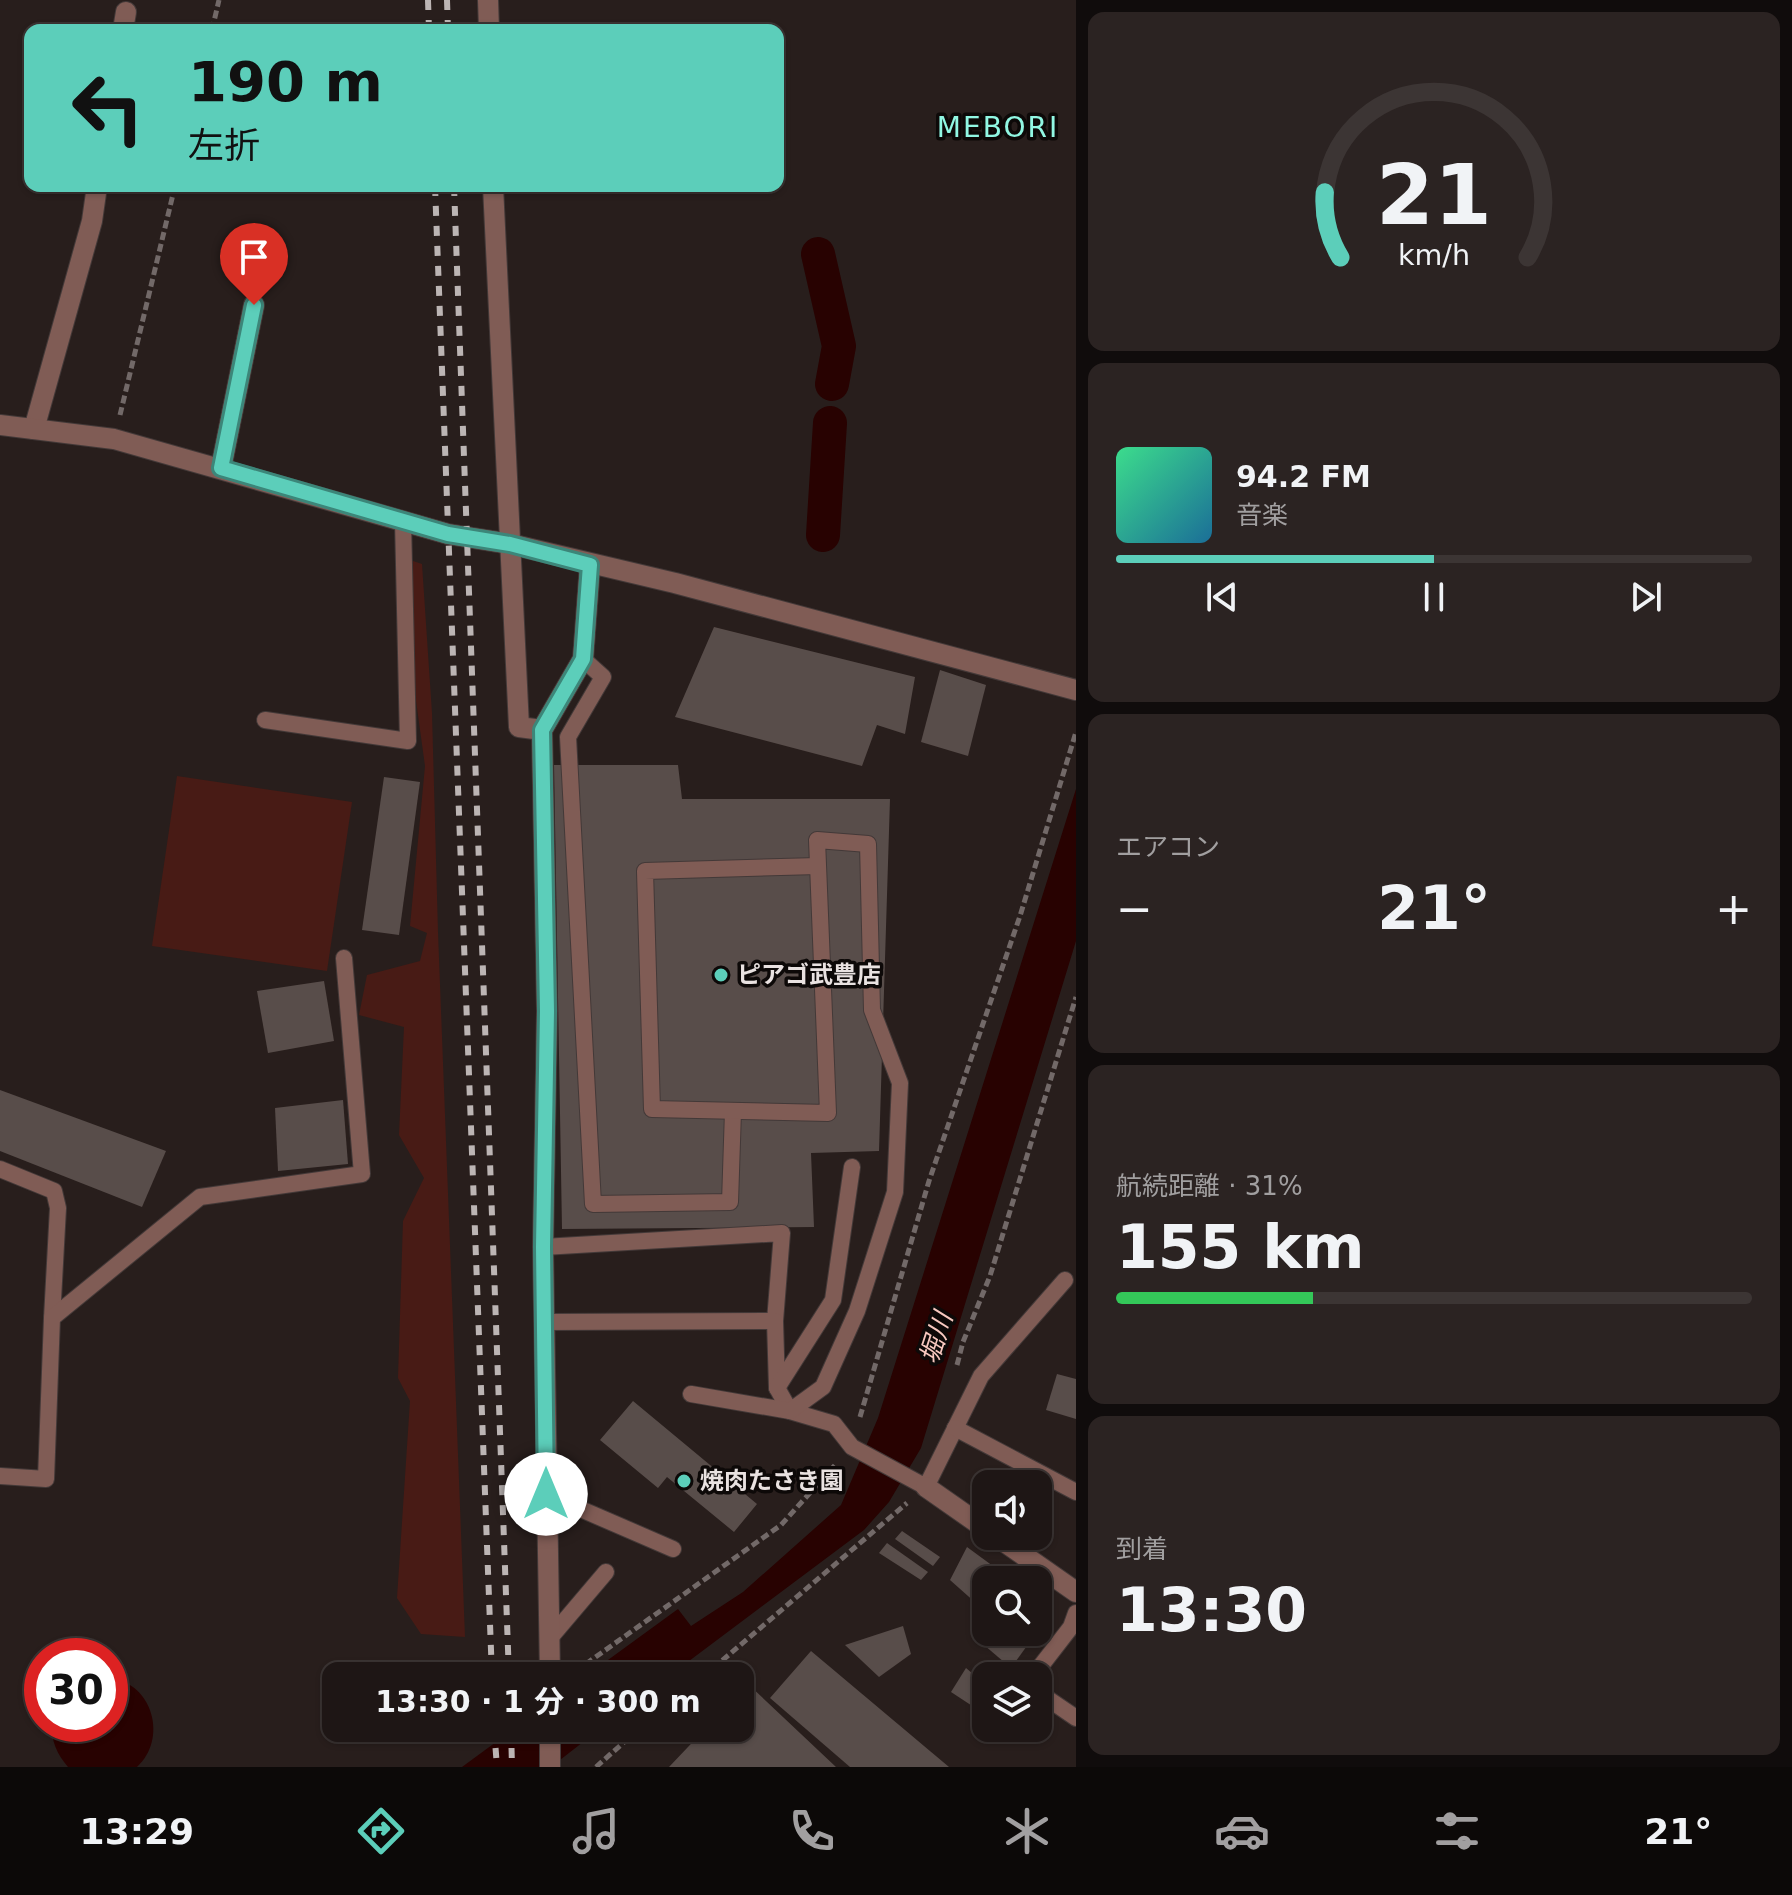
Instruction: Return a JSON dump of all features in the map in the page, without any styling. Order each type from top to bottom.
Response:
[{"type":"street","points":[[488,0],[489,24]]},
{"type":"street","points":[[34,429],[92,221],[96,192]]},
{"type":"street","points":[[493,192],[519,727],[542,730]]},
{"type":"street","points":[[221,468],[254,305]]},
{"type":"street","points":[[0,425],[114,439],[448,534],[510,544],[675,583],[1076,690]]},
{"type":"street","points":[[550,1662],[543,1247],[547,1011],[542,730],[583,659],[590,565]]},
{"type":"street","points":[[926,1487],[972,1519]]},
{"type":"street","points":[[1016,1550],[1076,1592]]},
{"type":"street","points":[[550,1742],[550,1767]]},
{"type":"lane","points":[[265,720],[408,741],[403,521]]},
{"type":"lane","points":[[583,659],[603,677],[568,737],[593,1204],[730,1202],[733,1111]]},
{"type":"lane","points":[[790,1411],[823,1387],[857,1311],[895,1192],[900,1083],[872,1010],[868,844],[817,840],[828,1113],[652,1109],[645,871],[818,866]]},
{"type":"lane","points":[[52,1318],[200,1197],[362,1174],[344,958]]},
{"type":"lane","points":[[777,1388],[833,1300],[852,1167]]},
{"type":"lane","points":[[0,1169],[54,1191],[58,1208],[46,1479],[0,1476]]},
{"type":"lane","points":[[543,1247],[782,1233],[775,1321],[777,1388],[790,1411]]},
{"type":"lane","points":[[691,1394],[790,1411],[834,1424],[852,1447],[926,1487],[981,1376],[1065,1280]]},
{"type":"lane","points":[[545,1322],[775,1321]]},
{"type":"lane","points":[[955,1428],[1076,1492]]},
{"type":"lane","points":[[546,1494],[673,1549]]},
{"type":"lane","points":[[550,1638],[606,1572]]},
{"type":"lane","points":[[1044,1662],[1071,1627],[1076,1613]]},
{"type":"lane","points":[[1052,1702],[1076,1718]]},
{"type":"path","points":[[213,24],[219,0]]},
{"type":"path","points":[[114,439],[174,192]]},
{"type":"path","points":[[588,1662],[781,1525],[852,1447],[929,1181],[1020,916],[1076,732]]},
{"type":"path","points":[[956,1371],[963,1342],[990,1276],[1076,997]]},
{"type":"path","points":[[720,1662],[926,1487]]},
{"type":"path","points":[[596,1767],[624,1742]]},
{"type":"shaded area","points":[[404,558],[422,564],[432,713],[465,1637],[421,1634],[397,1598],[410,1401],[398,1378],[403,1221],[424,1178],[399,1135],[404,1027],[359,1015],[367,975],[420,961],[427,933],[410,926],[425,766],[403,606]]},
{"type":"shaded area","points":[[177,776],[352,802],[327,971],[152,946]]},
{"type":"water","name":"堀川","points":[[1076,789],[1076,941],[921,1448],[889,1502],[864,1530],[688,1662],[605,1662],[678,1609],[691,1626],[743,1592],[841,1505],[878,1418]]},
{"type":"water","points":[[128,1684],[146,1701],[151,1714],[152,1742],[147,1755],[137,1767],[68,1767],[55,1742],[128,1742]]},
{"type":"water","points":[[496,1742],[583,1742],[551,1767],[462,1767]]},
{"type":"building","points":[[714,627],[915,677],[905,734],[877,725],[862,766],[675,717]]},
{"type":"building","points":[[940,670],[986,685],[968,756],[921,742]]},
{"type":"building","name":"ピアゴ武豊店","points":[[554,765],[678,765],[682,799],[890,799],[879,1151],[811,1153],[814,1227],[562,1229]]},
{"type":"building","points":[[384,777],[420,782],[399,935],[362,930]]},
{"type":"building","points":[[324,981],[334,1041],[268,1053],[257,991]]},
{"type":"building","points":[[0,1090],[166,1151],[142,1207],[0,1151]]},
{"type":"building","points":[[343,1100],[348,1164],[278,1171],[275,1108]]},
{"type":"building","points":[[1057,1374],[1076,1379],[1076,1419],[1046,1410]]},
{"type":"building","points":[[633,1401],[757,1504],[734,1532],[667,1477],[658,1488],[600,1440]]},
{"type":"building","points":[[902,1531],[940,1557],[933,1566],[895,1539]]},
{"type":"building","points":[[887,1543],[928,1572],[921,1580],[879,1553]]},
{"type":"building","points":[[967,1547],[993,1566],[972,1566],[972,1600],[950,1580]]},
{"type":"building","points":[[903,1626],[911,1654],[879,1677],[845,1645]]},
{"type":"building","points":[[985,1646],[1027,1646],[1015,1662],[1004,1662]]},
{"type":"building","points":[[811,1651],[949,1767],[850,1767],[770,1698]]},
{"type":"building","points":[[966,1668],[972,1673],[972,1706],[951,1692]]},
{"type":"building","points":[[754,1690],[836,1767],[669,1767],[693,1742],[754,1742]]},
{"type":"waterway","points":[[818,254],[839,346],[832,384]]},
{"type":"waterway","points":[[823,535],[830,423]]},
{"type":"railway","points":[[428,0],[429,24]]},
{"type":"railway","points":[[447,0],[448,24]]},
{"type":"railway","points":[[435,192],[491,1662]]},
{"type":"railway","points":[[454,192],[508,1662]]},
{"type":"railway","points":[[495,1742],[497,1767]]},
{"type":"railway","points":[[511,1742],[512,1767]]},
{"type":"place","name":"ピアゴ武豊店","points":[[721,975]]},
{"type":"place","name":"焼肉たさき園","points":[[684,1481]]},
{"type":"district","name":"MEBORI","points":[[998,127]]},
{"type":"route","points":[[254,305],[221,468],[448,534],[510,544],[590,565],[583,659],[542,730],[547,1011],[543,1247],[546,1494]]}]
